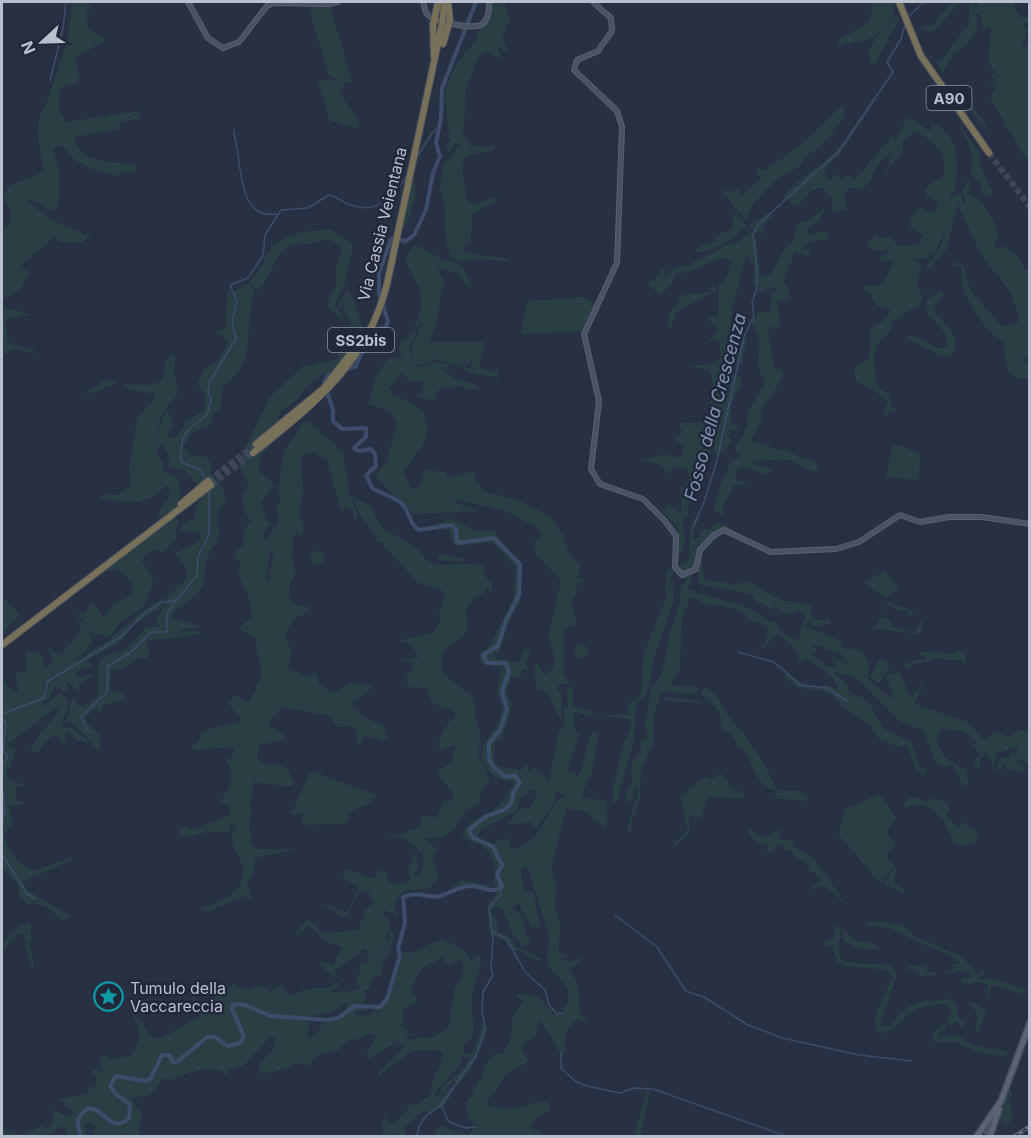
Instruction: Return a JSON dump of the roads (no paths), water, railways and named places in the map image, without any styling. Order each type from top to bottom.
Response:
[{"type":"highway","name":"Via Cassia Veientana","points":[[417,142],[435,61],[443,2]]},
{"type":"highway","name":"A90","points":[[901,2],[915,40],[990,151]]},
{"type":"highway","points":[[439,20],[460,25]]},
{"type":"highway","name":"Via Cassia Veientana","points":[[256,444],[327,384],[362,338],[379,301],[435,61]]},
{"type":"highway","name":"Via Cassia Veientana","points":[[253,453],[326,392],[358,352],[385,294],[398,226]]},
{"type":"highway","points":[[2,644],[210,483]]},
{"type":"main road","points":[[988,1134],[1029,1023]]},
{"type":"main road","points":[[978,1134],[1000,1105]]},
{"type":"street","points":[[188,2],[208,38],[223,48],[239,42],[265,8],[273,3],[329,4],[338,2]]},
{"type":"street","points":[[423,2],[439,20]]},
{"type":"street","points":[[460,25],[479,26],[486,20],[489,2]]},
{"type":"street","points":[[593,2],[611,18],[612,32],[598,51],[577,60],[574,70],[616,110],[622,127],[617,263],[584,332],[599,401],[591,469],[595,478],[602,485],[642,498],[655,510],[676,535],[676,571],[681,575],[695,570],[700,550],[714,535],[724,530],[761,549],[782,552],[847,547],[900,515],[921,522],[946,517],[971,517],[1000,518],[1029,524]]},
{"type":"waterway","points":[[50,81],[63,28],[66,2]]},
{"type":"waterway","points":[[345,370],[356,366],[361,354],[371,345],[374,330],[386,327],[388,321],[379,294],[379,273],[391,239],[396,237],[405,242],[414,235],[426,210],[433,173],[440,156],[436,143],[441,118],[442,88],[476,2]]},
{"type":"waterway","name":"Fosso della Crescenza","points":[[908,17],[924,2]]},
{"type":"waterway","name":"Fosso della Crescenza","points":[[694,525],[716,464],[744,337],[754,316],[752,302],[757,288],[757,268],[753,235],[758,225],[838,152],[893,72],[887,62],[901,39],[905,24]]},
{"type":"waterway","points":[[416,159],[432,133],[440,126]]},
{"type":"waterway","points":[[234,130],[246,195],[257,210],[266,214],[277,214]]},
{"type":"waterway","points":[[205,481],[201,470],[181,462],[181,446],[189,429],[207,415],[211,400],[208,390],[210,381],[236,339],[232,321],[237,301],[230,285],[248,278],[263,256],[265,235],[281,210],[308,208],[329,195],[361,207],[378,205],[386,201],[398,189],[408,173]]},
{"type":"waterway","points":[[81,1136],[78,1120],[82,1113],[90,1108],[113,1123],[118,1124],[129,1118],[130,1105],[110,1086],[116,1076],[145,1081],[151,1078],[162,1055],[169,1055],[173,1062],[177,1062],[207,1037],[214,1037],[228,1046],[240,1043],[244,1036],[232,1009],[233,1004],[245,1005],[271,1016],[328,1020],[338,1018],[355,1006],[380,1007],[387,999],[400,955],[398,948],[405,923],[403,897],[414,894],[440,896],[467,886],[491,890],[502,886],[497,875],[502,865],[493,847],[472,837],[469,830],[485,817],[506,809],[512,802],[513,793],[520,783],[515,775],[505,777],[490,760],[489,743],[500,730],[507,709],[502,691],[509,672],[506,663],[487,663],[483,655],[498,646],[506,620],[519,595],[520,564],[494,538],[457,543],[456,529],[451,525],[419,530],[412,523],[403,505],[372,488],[366,475],[376,466],[375,454],[371,449],[359,451],[354,448],[366,437],[366,428],[342,429],[333,421],[333,410],[324,383],[328,375],[335,373]]},
{"type":"waterway","points":[[2,714],[44,698],[48,681],[121,637],[144,614],[160,603],[177,600],[197,575],[198,556],[209,535],[209,491]]},
{"type":"waterway","points":[[89,732],[81,717],[107,692],[108,666],[130,653],[151,632],[167,632],[167,614],[175,602]]},
{"type":"waterway","points":[[738,652],[774,662],[801,685],[827,688],[847,701]]},
{"type":"waterway","points":[[2,718],[6,724],[3,749],[8,757],[2,766]]},
{"type":"waterway","points":[[2,787],[5,808],[2,824]]},
{"type":"waterway","points":[[2,854],[27,894],[35,899]]},
{"type":"waterway","points":[[417,1136],[419,1126],[426,1116],[441,1105],[476,1056],[485,1029],[482,1012],[483,992],[493,975],[491,968],[493,940],[489,908],[500,896],[502,886]]},
{"type":"waterway","points":[[615,915],[657,947],[686,991],[704,997],[746,1024],[782,1038],[859,1055],[912,1061]]},
{"type":"waterway","points":[[493,932],[507,939],[525,972],[545,990],[549,1005],[557,1014],[562,1013]]},
{"type":"waterway","points":[[561,1053],[561,1068],[575,1081],[587,1086],[620,1093],[634,1088],[653,1089],[786,1136]]},
{"type":"waterway","points":[[441,1105],[449,1122],[466,1128],[475,1127]]},
{"type":"tunnel","points":[[989,153],[1030,207]]},
{"type":"tunnel","points":[[208,481],[256,444]]},
{"type":"tunnel","points":[[211,485],[253,453]]},
{"type":"railway","points":[[1015,1136],[1030,1126]]},
{"type":"place","name":"Tumulo della Vaccareccia","points":[[109,997]]}]
